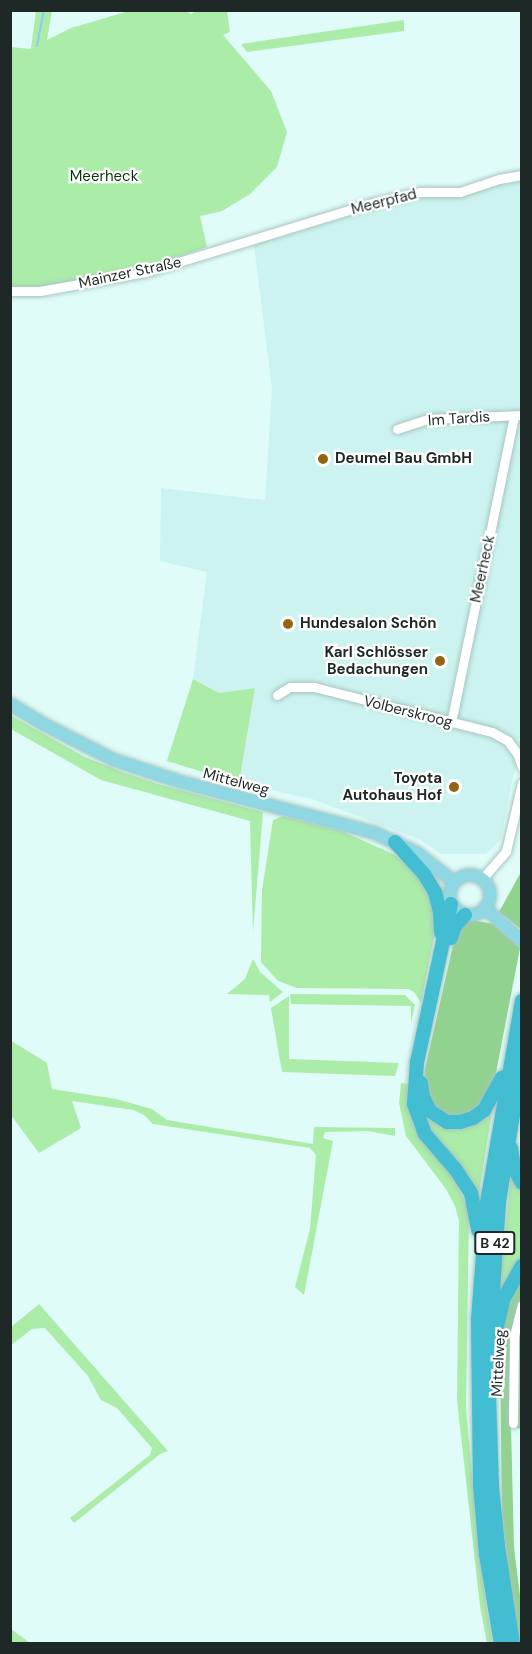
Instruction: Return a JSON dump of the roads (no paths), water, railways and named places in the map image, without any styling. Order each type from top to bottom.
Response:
[{"type":"highway","points":[[395,842],[424,874],[435,892],[441,919],[440,962]]},
{"type":"highway","points":[[451,904],[417,1062],[414,1104],[425,1134],[456,1170],[471,1193],[478,1220],[481,1266]]},
{"type":"highway","points":[[465,915],[453,933],[424,1055],[421,1089],[426,1104],[435,1116],[447,1122],[460,1122],[473,1118],[489,1104],[516,1061]]},
{"type":"highway","name":"B 42","points":[[513,1644],[495,1522],[490,1448],[489,1364],[493,1264],[522,1001]]},
{"type":"highway","name":"B 42","points":[[501,1644],[486,1554],[479,1465],[477,1365],[481,1266],[492,1170],[516,1061]]},
{"type":"highway","points":[[510,1123],[514,1168],[522,1183]]},
{"type":"highway","points":[[489,1364],[504,1298],[522,1266]]},
{"type":"main road","name":"Mittelweg","points":[[10,704],[45,725],[114,760],[181,782],[340,824],[395,842],[432,863],[454,882]]},
{"type":"main road","points":[[466,875],[482,879],[490,893],[485,908],[476,914],[465,915],[451,904],[450,892],[454,882],[466,875]]},
{"type":"main road","points":[[485,908],[520,939]]},
{"type":"street","name":"Meerpfad","points":[[248,243],[365,206],[420,192],[460,192],[499,179],[522,175]]},
{"type":"street","name":"Mainzer Straße","points":[[10,291],[40,291],[146,272],[248,243]]},
{"type":"street","name":"Im Tardis","points":[[397,429],[428,419],[518,415]]},
{"type":"street","name":"Meerheck","points":[[451,723],[518,415]]},
{"type":"street","name":"Volberskroog","points":[[277,695],[290,687],[314,687],[492,732],[508,741],[518,755],[522,767]]},
{"type":"street","points":[[482,879],[506,851],[522,783]]},
{"type":"street","name":"Mittelweg","points":[[513,1423],[514,1336],[522,1305]]},
{"type":"waterway","points":[[37,46],[44,10]]},
{"type":"place","name":"Deumel Bau GmbH","points":[[323,459]]},
{"type":"place","name":"Hundesalon Schön","points":[[288,624]]},
{"type":"place","name":"Karl Schlösser Bedachungen","points":[[440,661]]},
{"type":"place","name":"Toyota Autohaus Hof","points":[[454,787]]}]
